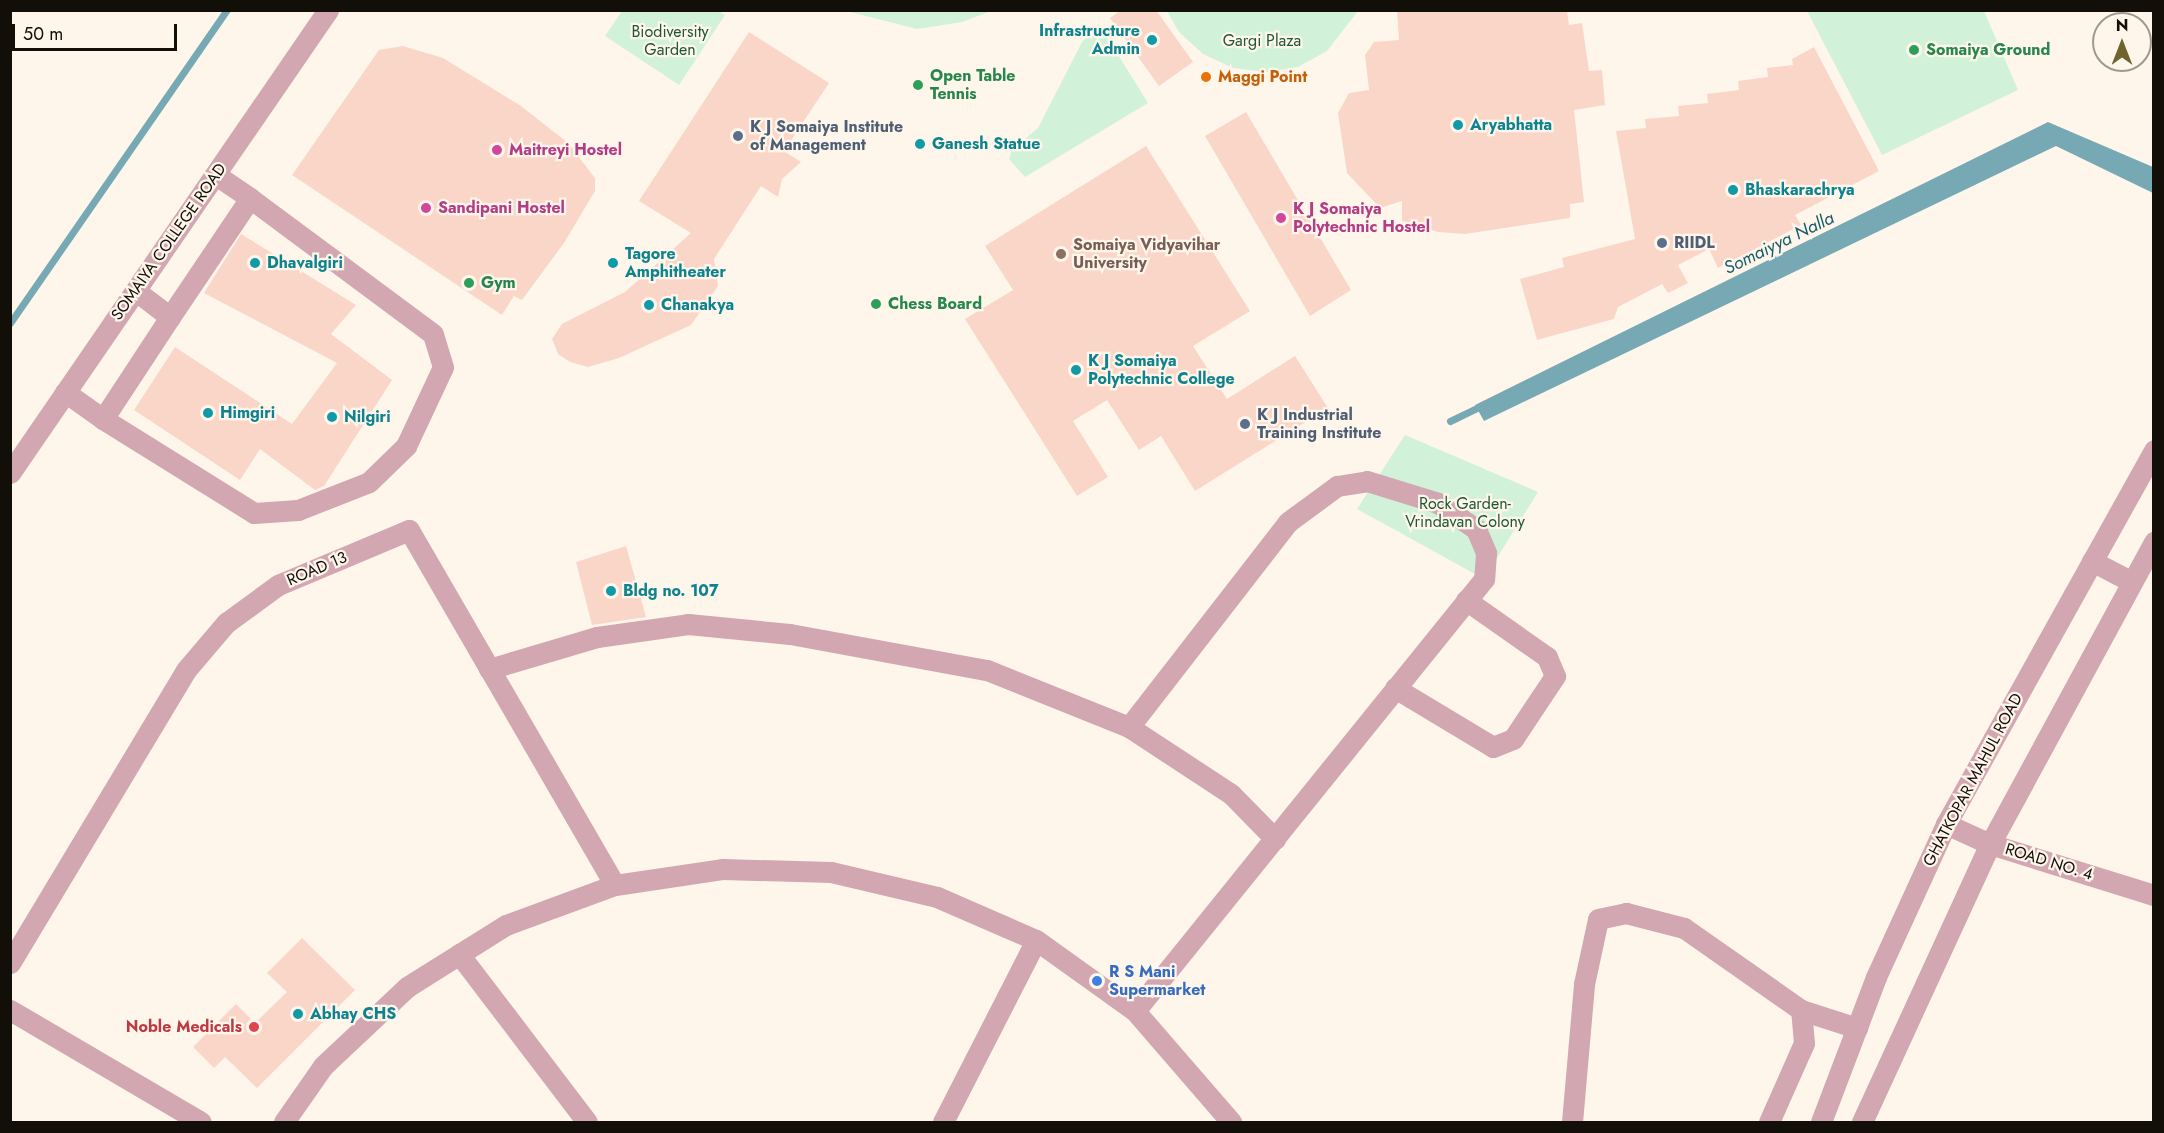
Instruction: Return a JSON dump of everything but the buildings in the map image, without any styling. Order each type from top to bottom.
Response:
[{"type":"street","name":"SOMAIYA COLLEGE ROAD","points":[[10,473],[328,10]]},
{"type":"street","points":[[65,392],[103,419],[254,513],[298,510],[369,482],[406,446],[443,367],[433,334],[375,286],[216,175]]},
{"type":"street","points":[[103,419],[250,198]]},
{"type":"street","points":[[136,291],[170,317]]},
{"type":"street","name":"GHATKOPAR MAHUL ROAD","points":[[1821,1122],[1857,1028],[1946,824],[2154,450]]},
{"type":"street","points":[[1129,727],[1288,522],[1337,486],[1367,481],[1460,514],[1476,529],[1486,554],[1484,579],[1135,1011]]},
{"type":"street","name":"ROAD 13","points":[[10,963],[186,670],[226,623],[278,585],[409,530],[615,885]]},
{"type":"street","points":[[1862,1122],[1990,844],[2154,542]]},
{"type":"street","points":[[2092,561],[2132,582]]},
{"type":"street","points":[[1395,688],[1493,747],[1514,739],[1555,676],[1547,657],[1466,600]]},
{"type":"street","points":[[489,669],[597,637],[688,624],[790,634],[987,670],[1129,727],[1231,794],[1275,839]]},
{"type":"street","name":"ROAD NO. 4","points":[[1946,824],[1990,844],[2154,895]]},
{"type":"street","points":[[284,1122],[332,1058],[408,987],[506,925],[615,885],[722,868],[831,872],[937,897],[1036,940],[1135,1011],[1231,1122]]},
{"type":"street","points":[[1572,1122],[1584,984],[1598,919],[1626,913],[1684,927],[1801,1010],[1857,1028]]},
{"type":"street","points":[[944,1122],[1036,940]]},
{"type":"street","points":[[459,954],[587,1122]]},
{"type":"street","points":[[10,1010],[201,1122]]},
{"type":"street","points":[[1769,1122],[1804,1043],[1801,1010]]},
{"type":"green space","name":"Biodiversity Garden","points":[[622,11],[718,11],[725,15],[679,85],[605,36]]},
{"type":"green space","points":[[846,11],[991,11],[962,22],[917,29]]},
{"type":"green space","name":"Gargi Plaza","points":[[1167,11],[1358,11],[1327,51],[1298,67],[1266,72],[1233,68],[1203,54],[1179,32]]},
{"type":"green space","name":"Somaiya Ground","points":[[1807,11],[1984,11],[2018,90],[1882,155]]},
{"type":"green space","points":[[1099,24],[1148,103],[1025,177],[1009,159],[1012,150],[1038,128],[1082,42]]},
{"type":"green space","name":"Rock Garden- Vrindavan Colony","points":[[1405,435],[1538,492],[1484,579],[1357,509]]},
{"type":"water","points":[[2048,122],[2153,167],[2153,193],[2056,146],[1484,421],[1475,405]]},
{"type":"waterway","points":[[10,323],[227,10]]},
{"type":"waterway","name":"Somaiyya Nalla","points":[[1450,421],[1483,405]]},
{"type":"place","name":"Infrastructure Admin","points":[[1152,40]]},
{"type":"place","name":"Somaiya Ground","points":[[1914,50]]},
{"type":"place","name":"Maggi Point","points":[[1206,77]]},
{"type":"place","name":"Open Table Tennis","points":[[918,85]]},
{"type":"place","name":"Aryabhatta","points":[[1458,125]]},
{"type":"place","name":"K J Somaiya Institute of Management","points":[[738,136]]},
{"type":"place","name":"Ganesh Statue","points":[[920,144]]},
{"type":"place","name":"Maitreyi Hostel","points":[[497,150]]},
{"type":"place","name":"Bhaskarachrya","points":[[1733,190]]},
{"type":"place","name":"Sandipani Hostel","points":[[426,208]]},
{"type":"place","name":"K J Somaiya Polytechnic Hostel","points":[[1281,218]]},
{"type":"place","name":"RIIDL","points":[[1662,243]]},
{"type":"place","name":"Somaiya Vidyavihar University","points":[[1061,254]]},
{"type":"place","name":"Dhavalgiri","points":[[255,263]]},
{"type":"place","name":"Tagore Amphitheater","points":[[613,263]]},
{"type":"place","name":"Gym","points":[[469,283]]},
{"type":"place","name":"Chess Board","points":[[876,304]]},
{"type":"place","name":"Chanakya","points":[[649,305]]},
{"type":"place","name":"K J Somaiya Polytechnic College","points":[[1076,370]]},
{"type":"place","name":"Himgiri","points":[[208,413]]},
{"type":"place","name":"Nilgiri","points":[[332,417]]},
{"type":"place","name":"K J Industrial Training Institute","points":[[1245,424]]},
{"type":"place","name":"Bldg no. 107","points":[[611,591]]},
{"type":"place","name":"R S Mani Supermarket","points":[[1097,981]]},
{"type":"place","name":"Abhay CHS","points":[[298,1014]]},
{"type":"place","name":"Noble Medicals","points":[[254,1027]]}]
